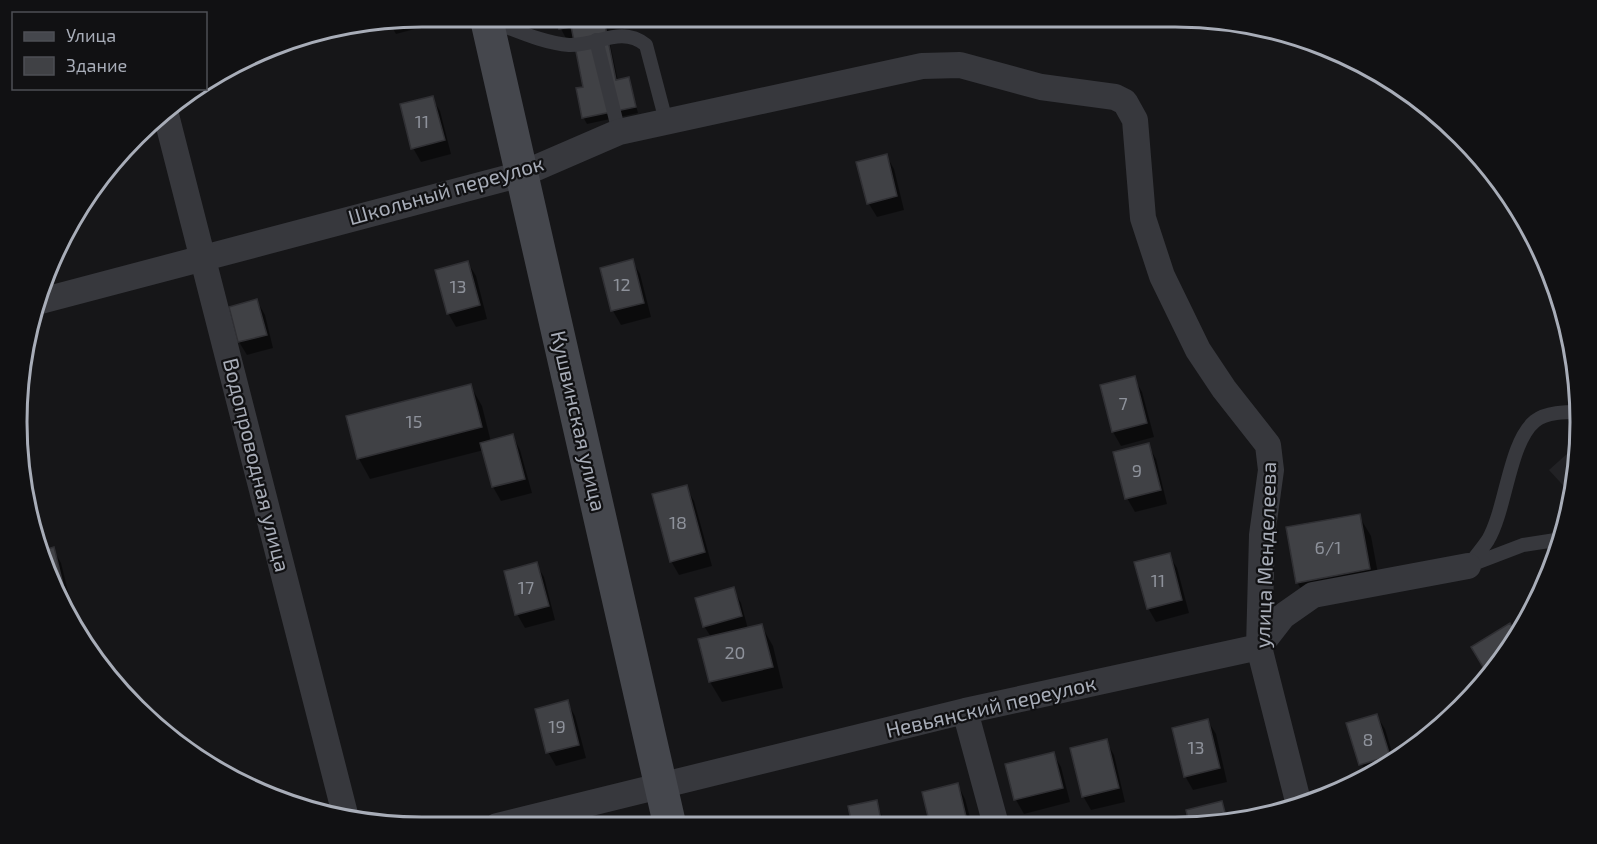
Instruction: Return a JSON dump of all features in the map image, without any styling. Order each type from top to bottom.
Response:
[{"type":"main road","name":"Кушвинская улица","points":[[489,27],[668,817]]},
{"type":"street","name":"Школьный переулок","points":[[47,299],[522,174],[619,132],[922,66],[960,65],[1041,87],[1115,97],[1125,102],[1135,120],[1143,218],[1162,276],[1198,350],[1224,389],[1268,445]]},
{"type":"street","name":"Водопроводная улица","points":[[167,121],[344,809]]},
{"type":"street","name":"улица Менделеева","points":[[1268,445],[1271,470],[1262,536],[1259,647],[1297,798]]},
{"type":"street","points":[[1259,647],[1283,616],[1313,595],[1468,566]]},
{"type":"street","name":"Невьянский переулок","points":[[534,817],[965,711],[1259,647]]},
{"type":"street","points":[[965,711],[994,817]]},
{"type":"lane","points":[[512,27],[556,43],[572,45],[624,34],[637,38],[646,45],[666,121]]},
{"type":"lane","points":[[596,40],[619,132]]},
{"type":"lane","points":[[1468,566],[1488,540],[1503,500],[1518,446],[1535,421],[1560,412],[1570,412]]},
{"type":"lane","points":[[1468,566],[1523,545],[1552,541]]},
{"type":"shaded area","points":[[1569,452],[1564,487],[1549,470]]},
{"type":"building","points":[[571,27],[605,27],[616,80],[629,77],[636,107],[582,118],[576,88],[583,87]]},
{"type":"building","points":[[433,96],[445,140],[411,149],[400,104]]},
{"type":"building","points":[[887,154],[897,196],[867,204],[856,162]]},
{"type":"building","points":[[633,259],[644,303],[611,311],[600,268]]},
{"type":"building","points":[[468,261],[480,305],[447,314],[435,270]]},
{"type":"building","points":[[257,299],[267,335],[238,342],[229,307]]},
{"type":"building","points":[[1135,376],[1147,423],[1112,432],[1100,385]]},
{"type":"building","points":[[471,384],[482,427],[357,459],[346,416]]},
{"type":"building","points":[[513,434],[525,479],[492,487],[480,443]]},
{"type":"building","points":[[1149,443],[1161,490],[1125,499],[1113,452]]},
{"type":"building","points":[[687,485],[705,552],[670,562],[652,494]]},
{"type":"building","points":[[1360,514],[1370,569],[1296,583],[1286,527]]},
{"type":"building","points":[[54,547],[64,588],[57,573],[48,549]]},
{"type":"building","points":[[1170,553],[1182,600],[1147,609],[1134,562]]},
{"type":"building","points":[[537,562],[549,606],[515,615],[504,571]]},
{"type":"building","points":[[734,587],[742,616],[703,627],[695,598]]},
{"type":"building","points":[[1510,623],[1512,627],[1483,668],[1471,647]]},
{"type":"building","points":[[762,624],[773,667],[709,682],[698,639]]},
{"type":"building","points":[[568,700],[579,745],[546,753],[535,709]]},
{"type":"building","points":[[1377,714],[1389,753],[1381,759],[1359,765],[1346,723]]},
{"type":"building","points":[[1208,719],[1220,768],[1184,777],[1172,728]]},
{"type":"building","points":[[1107,739],[1119,788],[1082,797],[1070,748]]},
{"type":"building","points":[[1054,752],[1063,788],[1014,800],[1005,764]]},
{"type":"building","points":[[958,783],[966,817],[928,817],[922,792]]},
{"type":"building","points":[[877,800],[880,817],[850,817],[848,806]]},
{"type":"building","points":[[1222,801],[1225,814],[1187,817],[1186,810]]}]
